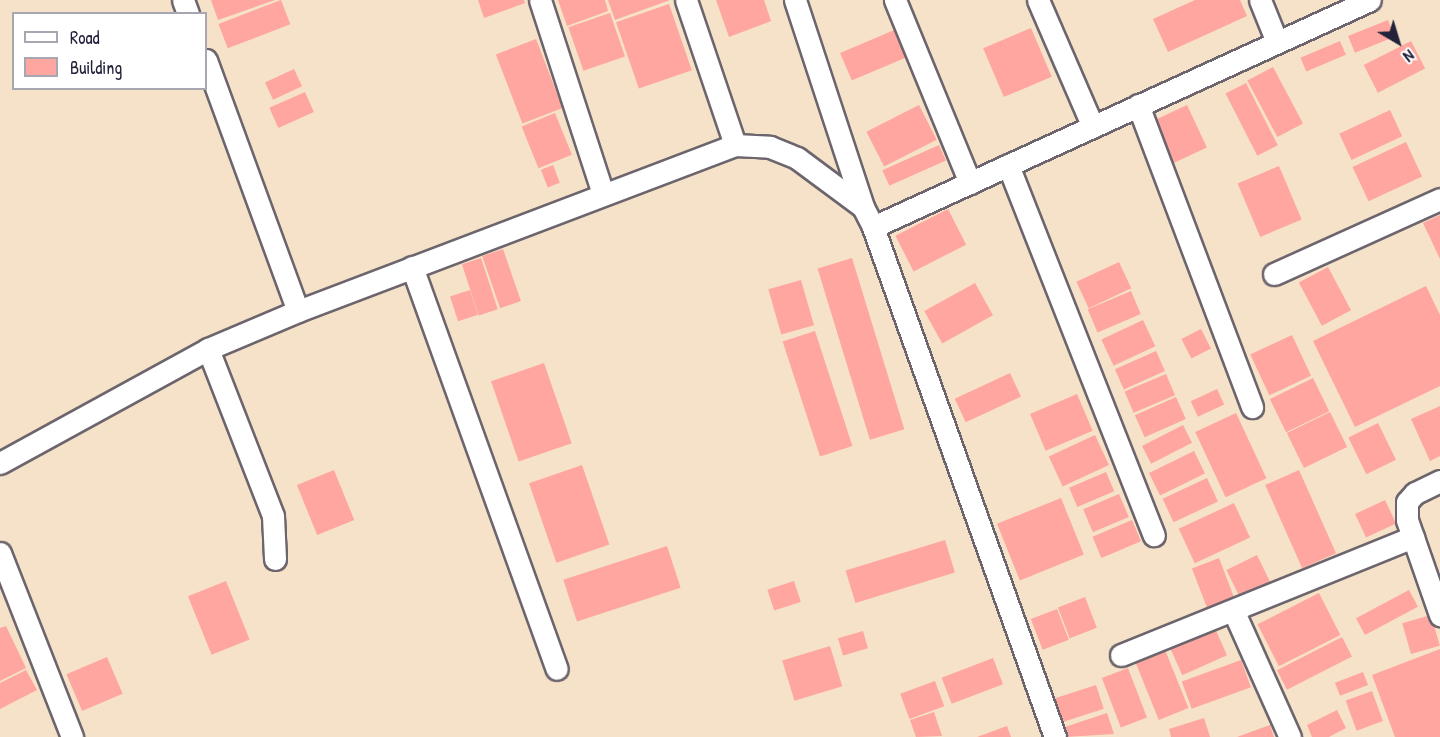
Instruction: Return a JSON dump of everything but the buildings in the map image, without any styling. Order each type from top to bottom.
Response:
[{"type":"street","points":[[540,0],[603,194]]},
{"type":"street","points":[[686,0],[735,145]]},
{"type":"street","points":[[795,0],[863,207],[873,227],[1055,737]]},
{"type":"street","points":[[895,0],[970,183]]},
{"type":"street","points":[[1038,0],[1093,127]]},
{"type":"street","points":[[1260,0],[1277,42]]},
{"type":"street","points":[[873,227],[1370,0]]},
{"type":"street","points":[[207,63],[298,310]]},
{"type":"street","points":[[1138,105],[1252,407]]},
{"type":"street","points":[[0,463],[208,349],[298,310],[735,145],[770,147],[797,158],[863,207]]},
{"type":"street","points":[[1008,165],[1154,535]]},
{"type":"street","points":[[1274,274],[1440,199]]},
{"type":"street","points":[[412,267],[557,669]]},
{"type":"street","points":[[208,349],[273,516],[275,559]]},
{"type":"street","points":[[1440,481],[1415,493],[1407,502],[1413,537],[1440,615]]},
{"type":"street","points":[[1122,655],[1234,612],[1413,537]]},
{"type":"street","points":[[0,553],[72,737]]},
{"type":"street","points":[[1234,612],[1290,737]]}]
